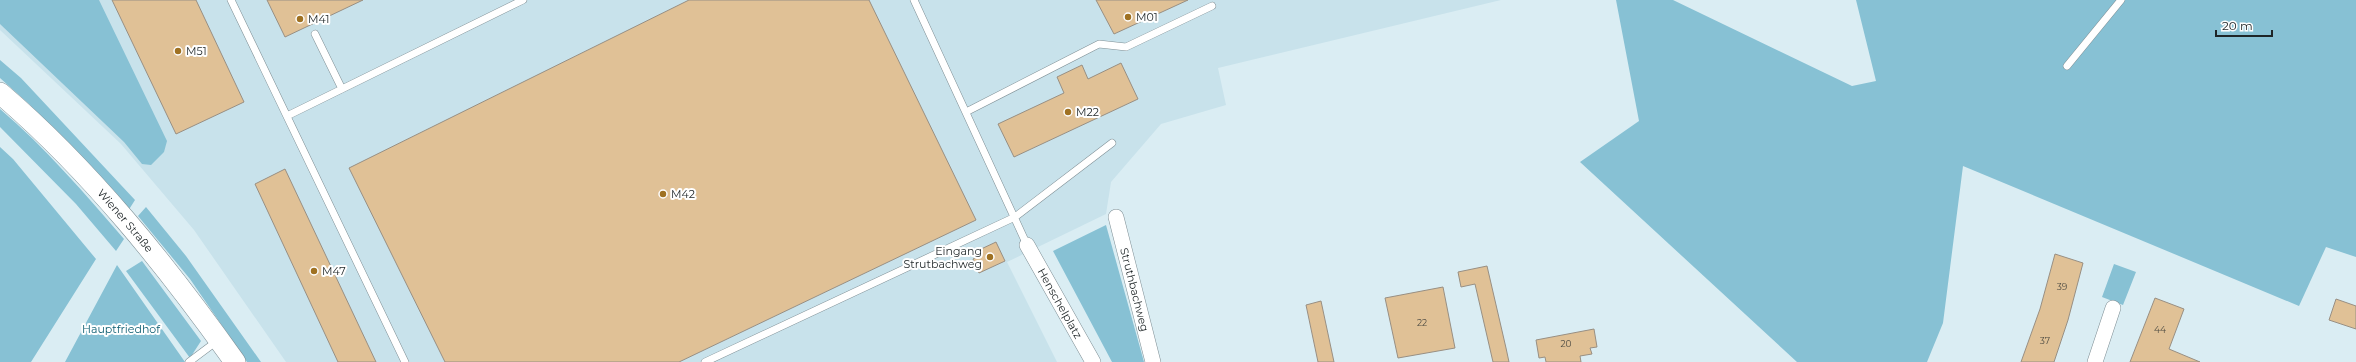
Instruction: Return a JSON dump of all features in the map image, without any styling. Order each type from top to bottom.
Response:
[{"type":"main road","name":"Wiener Straße","points":[[0,92],[70,161],[139,235],[235,362]]},
{"type":"street","name":"Struthbachweg","points":[[1116,217],[1154,362]]},
{"type":"street","name":"Henschelplatz","points":[[1027,245],[1093,362]]},
{"type":"street","points":[[2095,362],[2113,308]]},
{"type":"lane","points":[[231,0],[405,362]]},
{"type":"lane","points":[[287,116],[523,0]]},
{"type":"lane","points":[[914,0],[1027,245]]},
{"type":"lane","points":[[2067,66],[2121,0]]},
{"type":"lane","points":[[966,112],[1099,44],[1126,47],[1212,6]]},
{"type":"lane","points":[[315,34],[342,89]]},
{"type":"lane","points":[[705,362],[1015,217],[1112,143]]},
{"type":"lane","points":[[189,362],[219,340]]},
{"type":"shaded area","points":[[0,0],[1501,0],[1218,68],[1226,105],[1161,124],[1111,182],[1106,214],[1007,262],[1057,362],[286,362],[194,230],[121,144],[0,30]]},
{"type":"green space","points":[[0,0],[99,0],[167,141],[164,152],[151,165],[142,164],[124,142],[0,24]]},
{"type":"green space","points":[[1616,0],[1673,0],[1852,86],[1876,81],[1856,0],[2356,0],[2356,257],[2326,247],[2299,306],[1963,166],[1943,323],[1927,362],[1797,362],[1580,162],[1639,121]]},
{"type":"green space","points":[[0,60],[21,78],[135,200],[128,211],[29,104],[0,78]]},
{"type":"green space","points":[[0,109],[49,155],[124,239],[116,251],[76,204],[0,127]]},
{"type":"green space","points":[[0,147],[13,159],[96,259],[31,362],[0,362]]},
{"type":"green space","points":[[146,207],[186,256],[261,362],[247,362],[190,279],[138,216]]},
{"type":"green space","points":[[1106,225],[1144,362],[1112,362],[1053,251]]},
{"type":"green space","points":[[142,261],[201,341],[190,358],[126,271]]},
{"type":"green space","points":[[2114,264],[2136,272],[2123,305],[2102,297]]},
{"type":"green space","name":"Hauptfriedhof","points":[[117,265],[185,362],[65,362]]},
{"type":"building","name":"M51","points":[[112,0],[196,0],[244,102],[176,134]]},
{"type":"building","name":"M41","points":[[267,0],[363,0],[285,37]]},
{"type":"building","name":"M42","points":[[689,0],[869,0],[976,220],[679,362],[445,362],[349,168]]},
{"type":"building","name":"M01","points":[[1096,0],[1188,0],[1114,34]]},
{"type":"building","name":"M22","points":[[1121,63],[1138,99],[1014,157],[998,124],[1064,93],[1057,77],[1082,65],[1088,79]]},
{"type":"building","name":"M47","points":[[285,169],[376,362],[338,362],[255,184]]},
{"type":"building","name":"Eingang Strutbachweg","points":[[996,242],[1005,261],[979,273],[973,259],[981,255],[979,250]]},
{"type":"building","points":[[2055,254],[2083,263],[2068,320],[2054,362],[2021,362],[2040,309]]},
{"type":"building","points":[[1487,266],[1509,362],[1493,362],[1475,284],[1461,287],[1458,272]]},
{"type":"building","points":[[1443,287],[1455,348],[1398,358],[1385,298]]},
{"type":"building","points":[[2155,298],[2184,309],[2169,349],[2200,362],[2130,362]]},
{"type":"building","points":[[2336,299],[2356,306],[2356,329],[2329,320]]},
{"type":"building","points":[[1321,301],[1334,362],[1318,362],[1306,305]]},
{"type":"building","points":[[1594,329],[1597,347],[1590,348],[1592,354],[1580,356],[1581,362],[1546,362],[1545,357],[1539,358],[1536,340]]},
{"type":"place","name":"M01","points":[[1128,17]]},
{"type":"place","name":"M41","points":[[300,19]]},
{"type":"place","name":"M51","points":[[178,51]]},
{"type":"place","name":"M22","points":[[1068,112]]},
{"type":"place","name":"M42","points":[[663,194]]},
{"type":"place","name":"Eingang Strutbachweg","points":[[990,257]]},
{"type":"place","name":"M47","points":[[314,271]]}]
